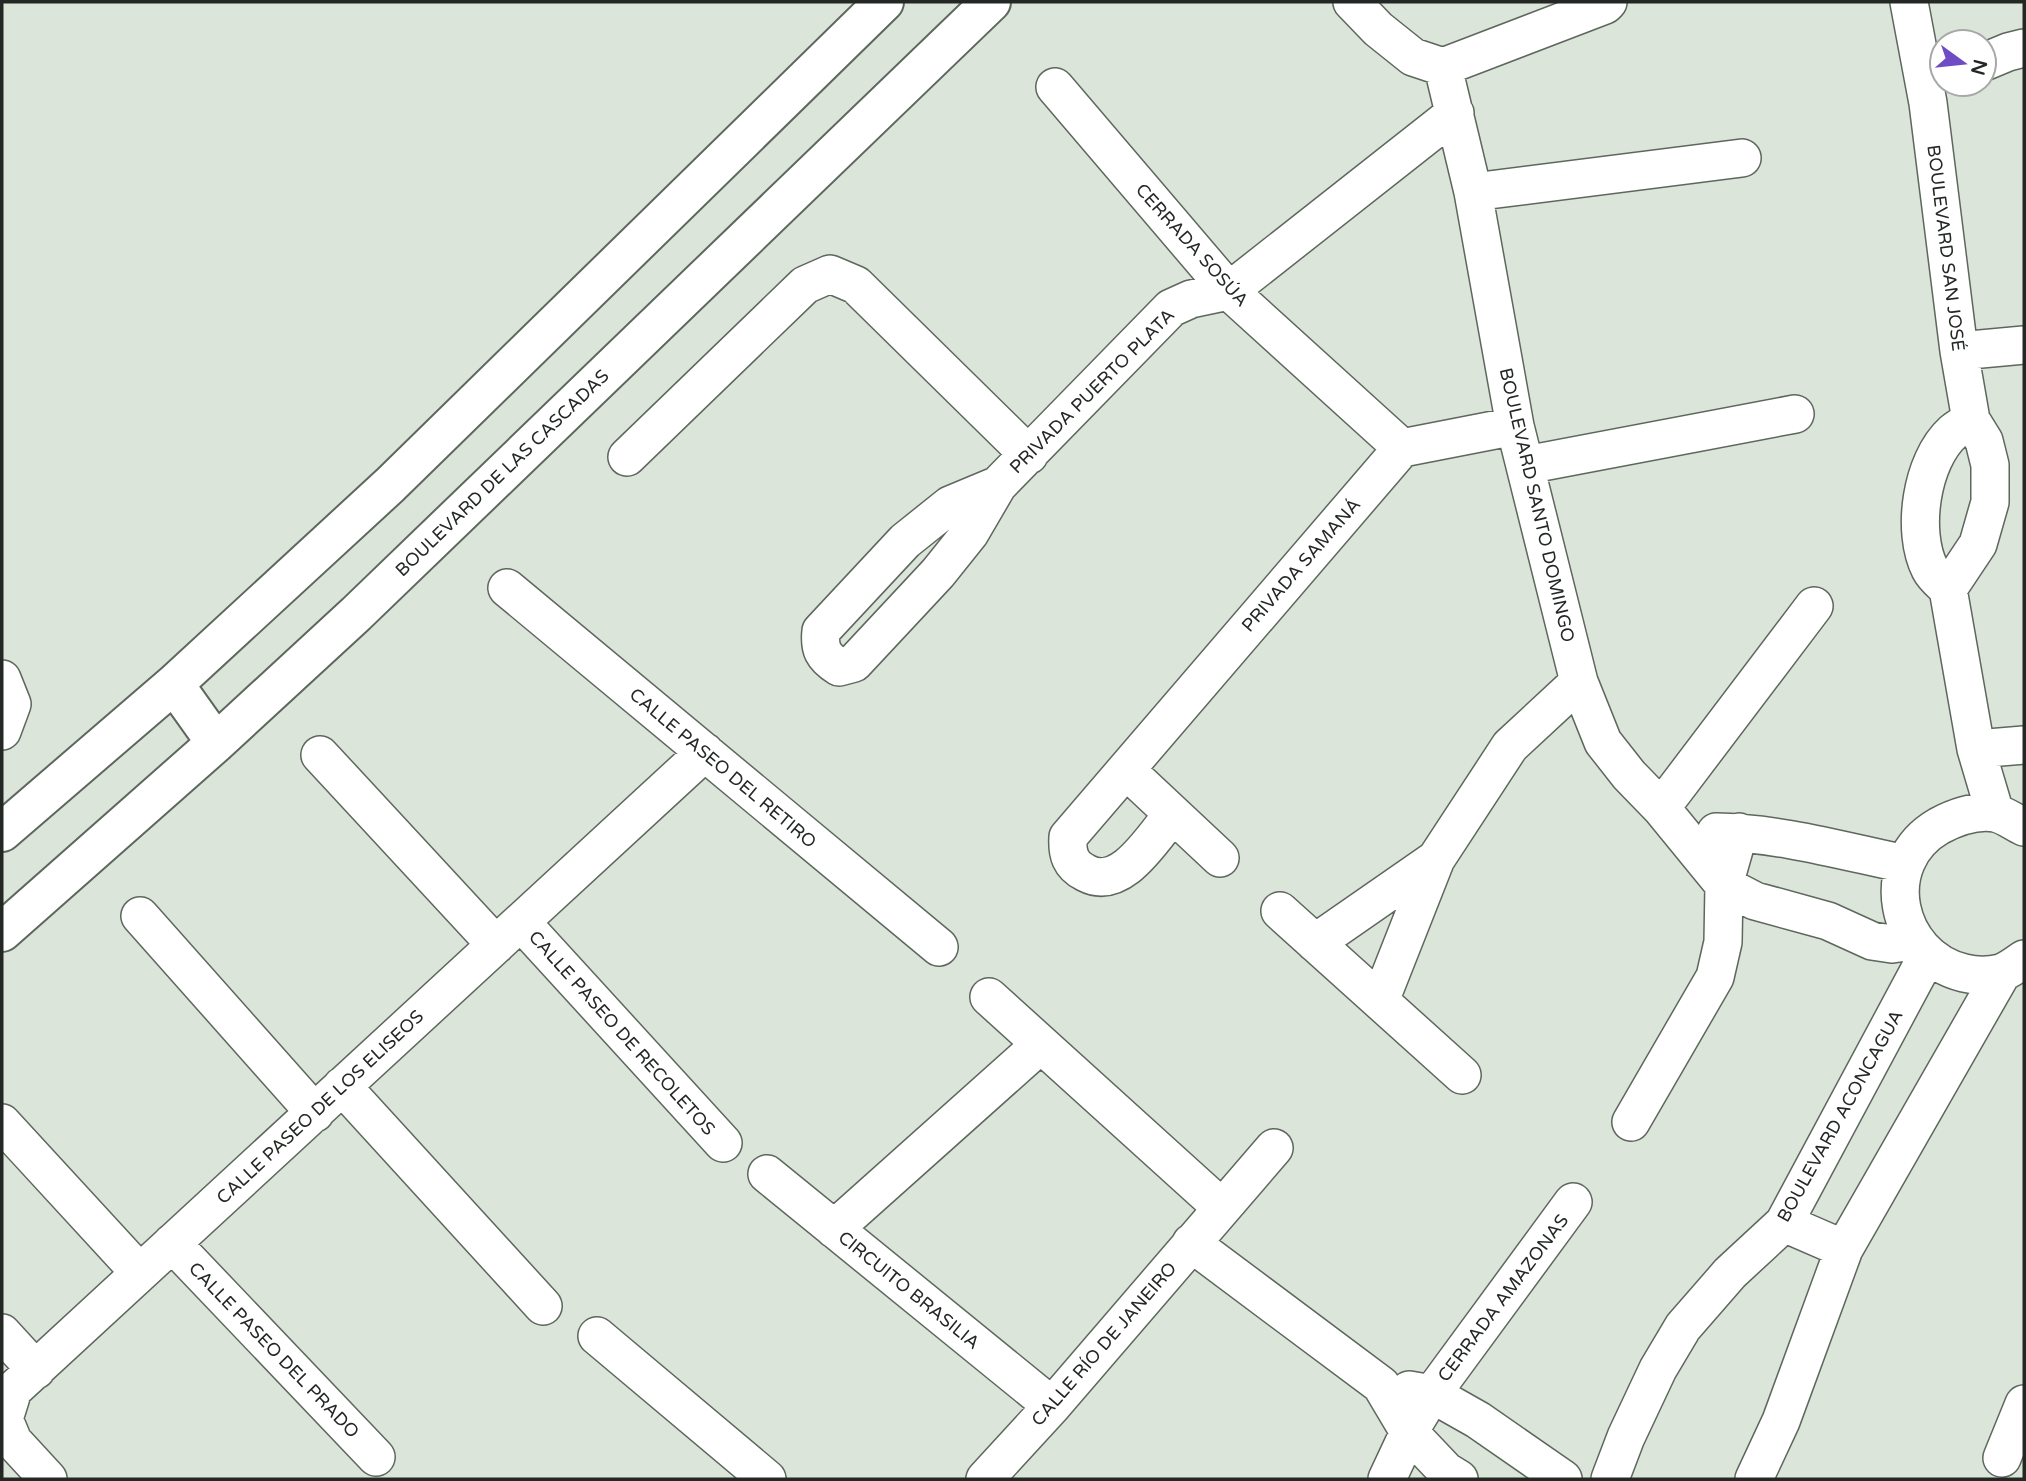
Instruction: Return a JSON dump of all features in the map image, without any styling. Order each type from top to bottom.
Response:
[{"type":"main road","points":[[2,832],[174,684],[390,485],[884,2]]},
{"type":"main road","name":"BOULEVARD DE LAS CASCADAS","points":[[2,932],[216,743],[366,604],[991,2]]},
{"type":"main road","points":[[174,684],[216,743]]},
{"type":"street","points":[[1352,2],[1378,29],[1413,57],[1443,67],[1608,2]]},
{"type":"street","name":"BOULEVARD SAN JOSÉ","points":[[1909,2],[1928,62]]},
{"type":"street","points":[[1998,56],[2024,48]]},
{"type":"street","name":"BOULEVARD SANTO DOMINGO","points":[[1443,67],[1473,192],[1515,426],[1579,682],[1603,742],[1724,885],[1755,901],[1828,921],[1872,941],[1921,948]]},
{"type":"street","name":"CERRADA SOSÚA","points":[[1055,87],[1230,291],[1402,447]]},
{"type":"street","name":"BOULEVARD SAN JOSÉ","points":[[1938,98],[1959,351],[1971,420],[1984,441],[1990,466],[1990,502],[1978,544],[1948,589]]},
{"type":"street","points":[[1230,291],[1455,113]]},
{"type":"street","points":[[1473,192],[1742,158]]},
{"type":"street","points":[[627,457],[805,285],[830,274],[856,285],[1029,455]]},
{"type":"street","name":"PRIVADA PUERTO PLATA","points":[[998,485],[950,505],[905,541],[821,631],[820,646],[827,659],[839,667],[854,663],[938,573],[962,543],[998,485],[1171,308],[1191,299],[1230,291]]},
{"type":"street","points":[[1959,351],[2024,345]]},
{"type":"street","points":[[1525,465],[1795,414]]},
{"type":"street","points":[[1971,420],[1952,433],[1938,454],[1928,480],[1920,517],[1922,547],[1931,572],[1948,589],[1976,749],[2010,820]]},
{"type":"street","points":[[1402,447],[1515,426]]},
{"type":"street","name":"PRIVADA SAMANÁ","points":[[1173,814],[1126,869],[1111,877],[1092,876],[1076,868],[1067,853],[1068,837],[1402,447]]},
{"type":"street","name":"CALLE PASEO DEL RETIRO","points":[[507,587],[939,947]]},
{"type":"street","points":[[1814,606],[1670,819],[1777,837],[1905,864]]},
{"type":"street","points":[[2,679],[12,704],[2,731]]},
{"type":"street","points":[[1380,1001],[1436,859],[1510,746],[1579,682]]},
{"type":"street","points":[[1976,749],[2024,745]]},
{"type":"street","name":"CALLE PASEO DE LOS ELISEOS","points":[[48,1479],[13,1441],[4,1419],[13,1390],[705,752]]},
{"type":"street","name":"CALLE PASEO DE RECOLETOS","points":[[320,755],[508,933],[723,1143]]},
{"type":"street","points":[[1126,770],[1220,858]]},
{"type":"street","points":[[2010,820],[1959,815],[1926,834],[1905,864],[1900,891],[1903,917],[1921,948],[1950,969],[1976,976],[2013,966]]},
{"type":"street","points":[[1631,1122],[1715,977],[1723,942],[1724,885],[1739,832]]},
{"type":"street","points":[[1315,943],[1436,859]]},
{"type":"street","points":[[1280,911],[1462,1075]]},
{"type":"street","points":[[140,916],[315,1112]]},
{"type":"street","name":"BOULEVARD ACONCAGUA","points":[[1610,1479],[1626,1437],[1658,1369],[1683,1327],[1730,1273],[1784,1223],[1921,948]]},
{"type":"street","points":[[1764,1478],[1843,1249],[2013,966]]},
{"type":"street","points":[[989,997],[1222,1208]]},
{"type":"street","points":[[834,1229],[1041,1044]]},
{"type":"street","points":[[342,1086],[543,1306]]},
{"type":"street","points":[[2,1123],[140,1273]]},
{"type":"street","name":"CALLE RÍO DE JANEIRO","points":[[985,1479],[1052,1406],[1274,1148]]},
{"type":"street","name":"CIRCUITO BRASILIA","points":[[767,1174],[1052,1406]]},
{"type":"street","name":"CERRADA AMAZONAS","points":[[1387,1479],[1409,1432],[1432,1394],[1573,1202]]},
{"type":"street","points":[[1784,1223],[1843,1249]]},
{"type":"street","name":"CALLE PASEO DEL PRADO","points":[[172,1243],[376,1457]]},
{"type":"street","points":[[1191,1243],[1381,1385],[1409,1432],[1446,1471],[1459,1479]]},
{"type":"street","points":[[2,1333],[36,1370]]},
{"type":"street","points":[[597,1336],[767,1479]]},
{"type":"street","points":[[1381,1385],[1432,1394],[1478,1420],[1563,1479]]},
{"type":"street","points":[[2002,1458],[2024,1404]]}]
